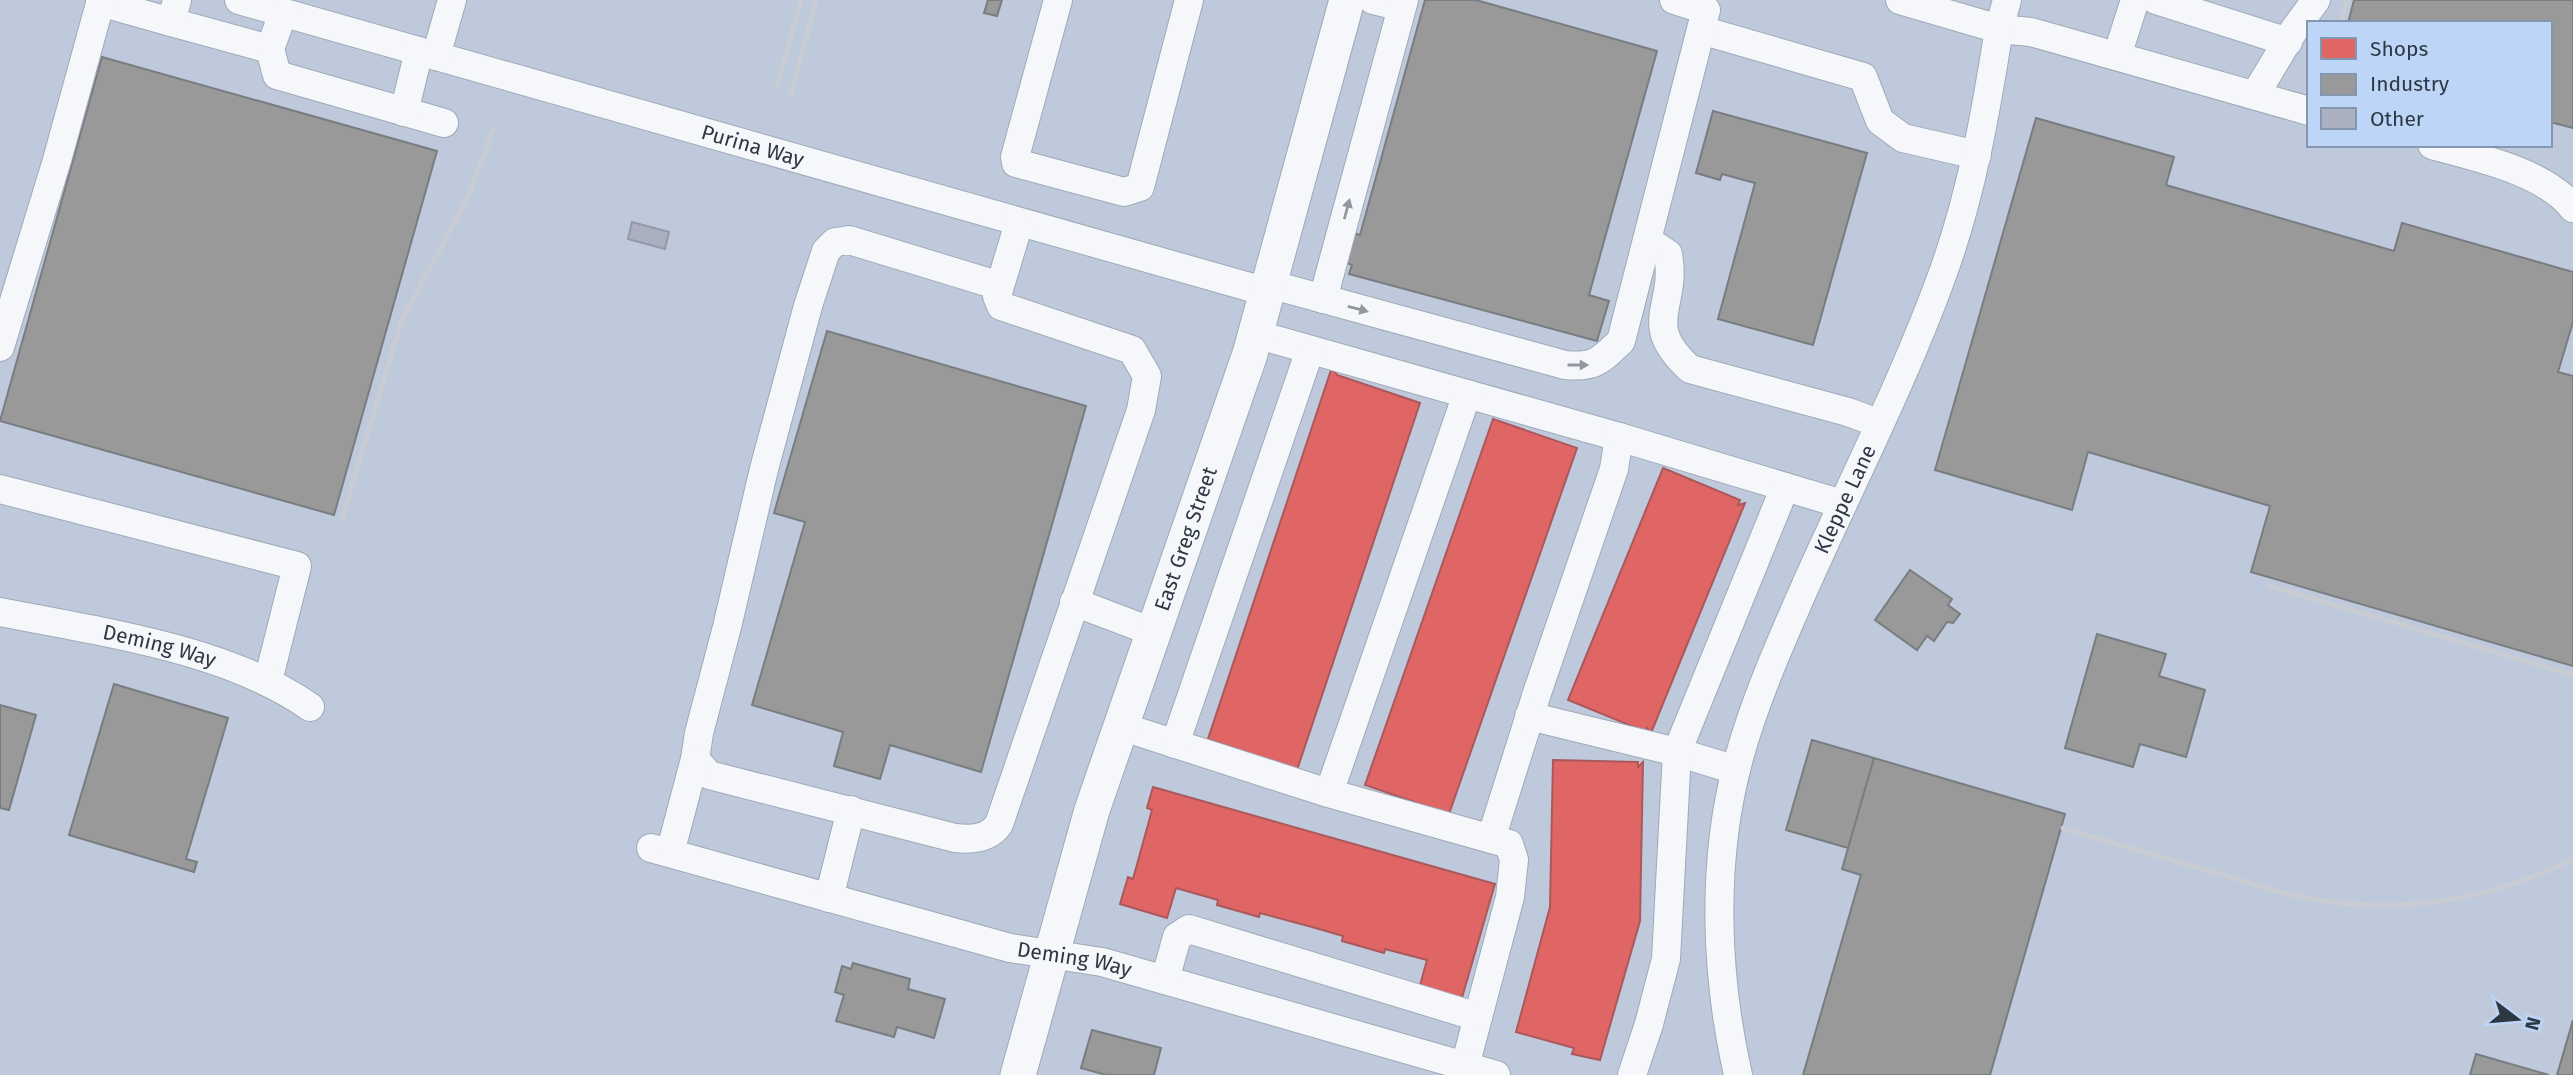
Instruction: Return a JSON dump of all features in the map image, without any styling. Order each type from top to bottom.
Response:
[{"type":"main road","name":"East Greg Street","points":[[1018,1075],[1092,810],[1224,432],[1255,334],[1347,0]]},
{"type":"street","name":"Purina Way","points":[[241,0],[1019,223],[1268,288],[1323,299],[1565,365],[1585,367],[1598,363],[1621,341],[1647,240]]},
{"type":"street","points":[[404,112],[452,0]]},
{"type":"street","points":[[1058,0],[1015,157],[1016,163],[1124,192],[1140,187],[1188,0]]},
{"type":"street","points":[[1323,299],[1403,4],[1373,0]]},
{"type":"street","points":[[1674,0],[1863,77],[1880,121],[1903,138],[1977,155]]},
{"type":"street","points":[[1900,0],[2000,29],[2031,32],[2307,110]]},
{"type":"street","name":"Kleppe Lane","points":[[1738,1075],[1723,986],[1720,934],[1721,872],[1726,816],[1736,771],[1755,707],[1777,652],[1919,334],[1944,270],[1964,210],[1977,155],[2007,0]]},
{"type":"street","points":[[2117,56],[2135,0]]},
{"type":"street","points":[[2156,0],[2288,42]]},
{"type":"street","points":[[2255,95],[2316,0]]},
{"type":"street","points":[[0,348],[57,160],[101,1],[174,11],[270,49]]},
{"type":"street","points":[[283,13],[270,49],[277,75],[444,123]]},
{"type":"street","points":[[1705,13],[1647,240],[1668,254],[1671,270],[1662,331],[1672,352],[1690,369],[1848,412],[1878,424]]},
{"type":"street","points":[[2439,147],[2514,170],[2544,184],[2573,208]]},
{"type":"street","points":[[1000,286],[849,240],[835,242],[826,251],[808,306],[764,469],[699,733],[695,759],[709,775],[956,838],[970,840],[997,829],[1141,410],[1147,376],[1132,350],[1001,306],[997,296],[1019,223]]},
{"type":"street","points":[[1255,334],[1619,437],[1842,504]]},
{"type":"street","points":[[1175,744],[1310,349]]},
{"type":"street","points":[[1329,793],[1467,394]]},
{"type":"street","points":[[1491,839],[1529,716],[1614,469],[1619,437]]},
{"type":"street","points":[[1632,1075],[1666,959],[1678,752],[1785,487]]},
{"type":"street","points":[[0,489],[297,566],[268,681]]},
{"type":"street","points":[[1074,602],[1153,632]]},
{"type":"street","name":"Deming Way","points":[[0,612],[154,644],[206,659],[268,681],[310,707]]},
{"type":"street","points":[[1529,716],[1678,752],[1736,771]]},
{"type":"street","points":[[1120,726],[1329,793],[1509,844],[1514,860],[1510,897],[1465,1066]]},
{"type":"street","name":"Deming Way","points":[[695,759],[660,850],[1010,948],[1102,962],[1496,1075]]},
{"type":"street","points":[[829,898],[851,810]]},
{"type":"street","points":[[1165,980],[1177,937],[1189,929],[1478,1017]]},
{"type":"building: Shops","points":[[1332,367],[1337,375],[1420,403],[1297,770],[1208,739]]},
{"type":"building: Shops","points":[[1493,419],[1577,448],[1449,814],[1365,785]]},
{"type":"building: Shops","points":[[1663,468],[1740,500],[1738,505],[1745,503],[1651,733],[1647,728],[1646,732],[1568,700]]},
{"type":"building: Shops","points":[[1553,760],[1638,762],[1638,767],[1643,762],[1640,921],[1600,1060],[1572,1054],[1574,1048],[1516,1032],[1550,907]]},
{"type":"building: Shops","points":[[1153,787],[1495,884],[1461,1001],[1419,989],[1427,960],[1385,949],[1384,953],[1342,941],[1343,936],[1260,913],[1259,917],[1217,905],[1218,900],[1176,888],[1167,918],[1120,904],[1128,877],[1133,879],[1152,810],[1147,808]]},
{"type":"building: Industry","points":[[988,0],[1002,0],[997,16],[984,13]]},
{"type":"building: Industry","points":[[1425,0],[1476,0],[1657,51],[1589,295],[1609,301],[1597,341],[1349,274],[1352,265],[1342,261],[1350,232],[1360,235]]},
{"type":"building: Industry","points":[[2354,0],[2573,0],[2573,128],[2552,123],[2552,21],[2349,21]]},
{"type":"building: Industry","points":[[102,57],[437,151],[334,515],[0,421]]},
{"type":"building: Industry","points":[[1713,111],[1867,153],[1813,345],[1718,319],[1755,183],[1722,174],[1720,180],[1696,173]]},
{"type":"building: Industry","points":[[2036,118],[2174,157],[2166,185],[2394,251],[2402,223],[2573,272],[2573,322],[2558,372],[2573,376],[2573,666],[2251,572],[2270,506],[2088,452],[2072,510],[1935,470]]},
{"type":"building: Industry","points":[[827,331],[1086,406],[981,772],[890,745],[880,779],[834,766],[843,732],[752,705],[805,522],[774,513]]},
{"type":"building: Industry","points":[[1910,570],[1952,599],[1948,605],[1960,614],[1953,623],[1947,622],[1934,641],[1927,636],[1917,650],[1875,620]]},
{"type":"building: Industry","points":[[2097,634],[2166,654],[2159,676],[2205,690],[2186,757],[2140,744],[2133,767],[2065,748]]},
{"type":"building: Industry","points":[[114,684],[228,718],[186,859],[197,862],[194,872],[69,835]]},
{"type":"building: Industry","points":[[0,705],[36,715],[9,810],[0,808]]},
{"type":"building: Industry","points":[[1812,740],[1874,758],[1848,848],[1786,830]]},
{"type":"building: Industry","points":[[1874,758],[2065,814],[1990,1075],[1803,1075],[1861,875],[1842,869]]},
{"type":"building: Industry","points":[[853,963],[910,979],[908,989],[945,999],[934,1038],[897,1027],[894,1037],[836,1021],[844,995],[835,992],[842,966],[851,969]]},
{"type":"building: Industry","points":[[2573,1020],[2573,1075],[2557,1075]]},
{"type":"building: Industry","points":[[1092,1030],[1161,1048],[1154,1075],[1106,1075],[1081,1068]]},
{"type":"building: Industry","points":[[2476,1054],[2549,1075],[2470,1075]]},
{"type":"building: Other","points":[[632,222],[669,232],[665,249],[628,239]]},
{"type":"railway","points":[[777,87],[801,0]]},
{"type":"railway","points":[[791,94],[816,0]]},
{"type":"railway","points":[[2342,19],[2347,0]]},
{"type":"railway","points":[[342,519],[401,323],[469,194],[494,128]]},
{"type":"railway","points":[[2269,586],[2573,675]]},
{"type":"railway","points":[[2063,828],[2283,893],[2329,902],[2365,905],[2401,905],[2471,896],[2540,874],[2573,859]]}]
